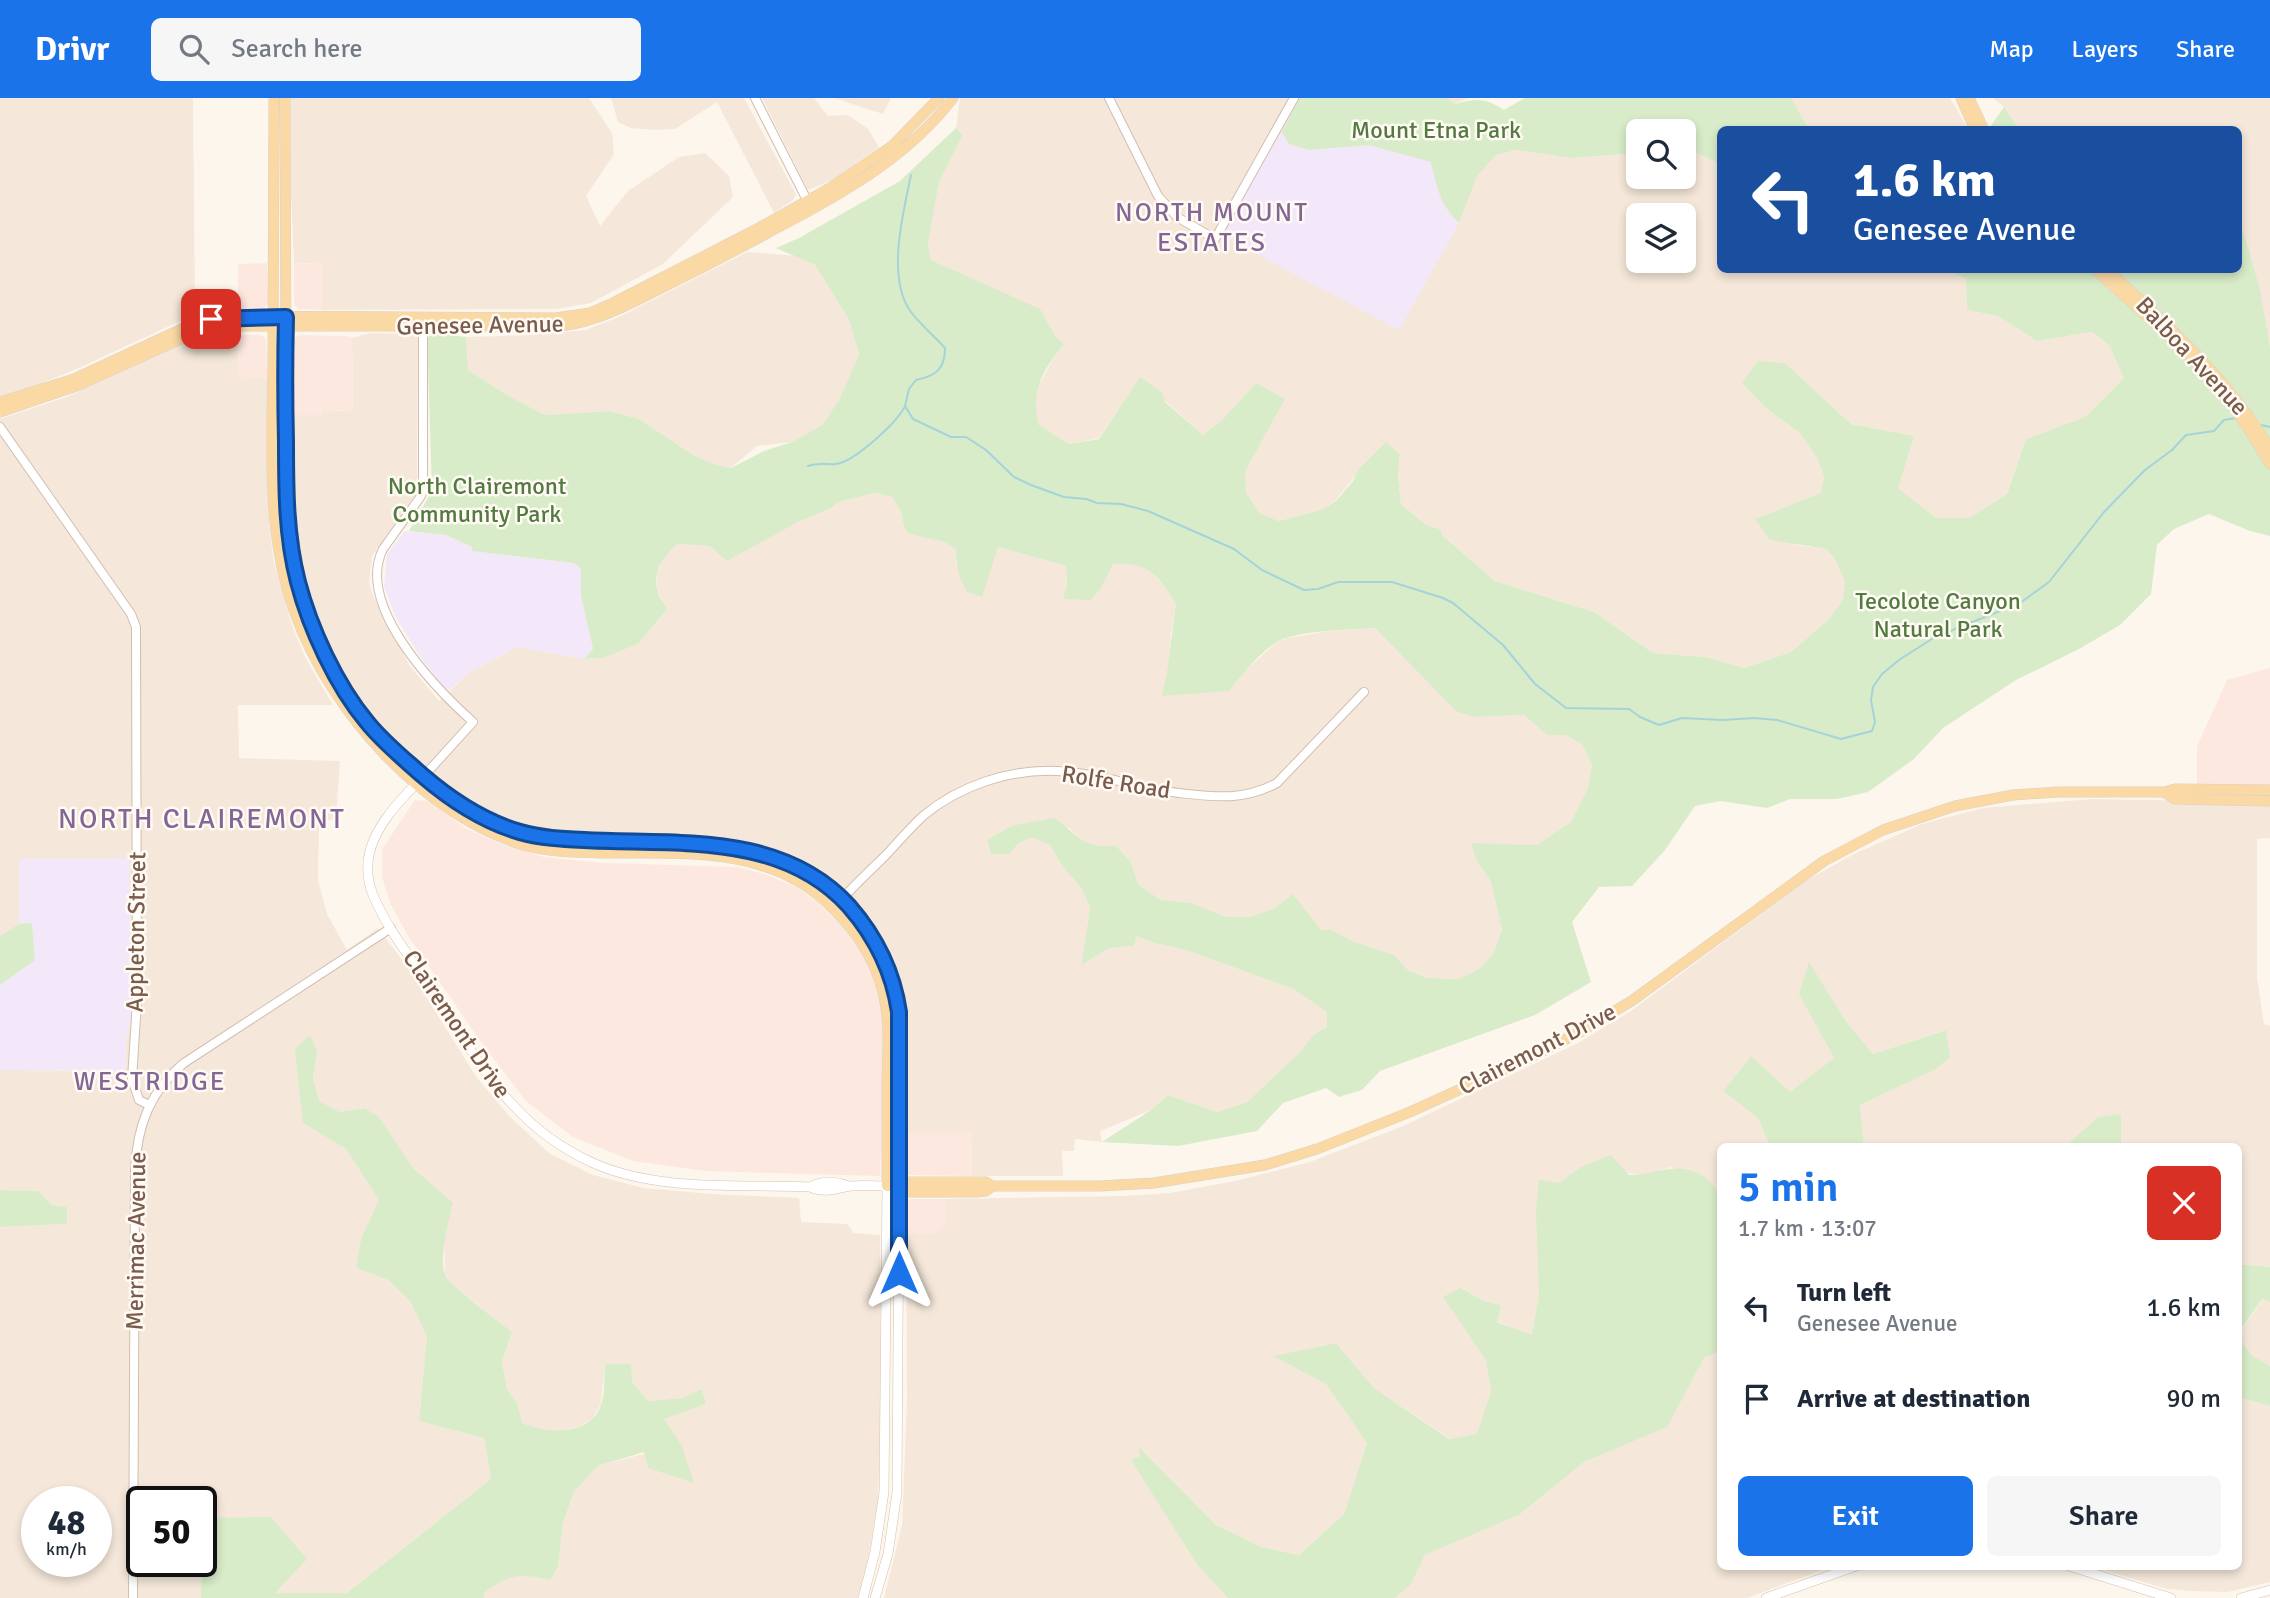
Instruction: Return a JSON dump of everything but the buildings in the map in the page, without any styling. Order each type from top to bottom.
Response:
[{"type":"main road","points":[[274,98],[276,531],[294,611],[306,643],[340,702],[363,732],[461,817],[485,830],[533,847],[581,852],[737,858],[784,872],[814,891],[833,908],[864,946],[878,977],[884,995],[888,1032],[884,1492],[875,1552],[863,1598]]},
{"type":"main road","points":[[285,98],[288,530],[305,607],[334,669],[367,722],[420,780],[466,809],[508,828],[536,836],[598,841],[692,843],[754,850],[788,862],[822,881],[842,899],[874,940],[890,973],[896,992],[900,1031],[897,1493],[888,1554],[875,1598]]},
{"type":"main road","name":"Genesee Avenue","points":[[0,402],[74,379],[202,321],[236,317],[286,322],[560,326],[587,321],[739,249],[810,205],[875,159],[909,130],[939,98]]},
{"type":"main road","name":"Genesee Avenue","points":[[810,205],[880,169],[900,153],[953,98]]},
{"type":"main road","points":[[1961,98],[1973,126]]},
{"type":"main road","points":[[1969,98],[1982,126]]},
{"type":"main road","name":"Balboa Avenue","points":[[2099,273],[2186,353],[2220,390],[2248,426],[2270,464]]},
{"type":"main road","name":"Balboa Avenue","points":[[2111,273],[2190,346],[2224,383],[2270,449]]},
{"type":"main road","name":"Genesee Avenue","points":[[0,412],[69,389],[196,332],[273,321]]},
{"type":"main road","name":"Clairemont Drive","points":[[420,780],[379,828],[372,841],[368,863],[370,888],[391,928],[500,1091],[530,1122],[567,1149],[612,1171],[642,1178],[684,1184],[810,1187],[819,1182],[836,1182],[850,1186],[900,1186],[909,1192],[975,1192],[986,1191],[992,1186],[1154,1183],[1265,1165],[1317,1149],[1410,1112],[1535,1056],[1582,1031],[1633,1000],[1824,861],[1883,830],[1955,806],[2013,795],[2058,792],[2165,792],[2175,789],[2270,790]]},
{"type":"main road","name":"Clairemont Drive","points":[[2165,792],[2175,799],[2270,801]]},
{"type":"main road","points":[[581,852],[598,841]]},
{"type":"main road","points":[[1758,1598],[1765,1598],[1845,1570]]},
{"type":"main road","points":[[2082,1570],[2171,1598]]},
{"type":"main road","points":[[2241,1598],[2270,1590]]},
{"type":"street","points":[[755,98],[810,205]]},
{"type":"street","points":[[1109,98],[1158,196],[1177,217],[1215,239],[1294,98]]},
{"type":"street","points":[[420,780],[473,722],[427,678],[408,651],[377,589],[375,577],[378,558],[421,496],[423,489],[423,322]]},
{"type":"street","name":"Appleton Street","points":[[0,427],[131,614],[136,628],[137,989],[132,1079],[139,1100],[149,1105]]},
{"type":"street","name":"Rolfe Road","points":[[833,908],[923,817],[956,794],[984,782],[1009,775],[1057,771],[1188,794],[1237,797],[1259,793],[1277,783],[1364,692]]},
{"type":"street","name":"Merrimac Avenue","points":[[133,1598],[135,1170],[138,1135],[149,1105],[162,1084],[184,1063],[391,928]]},
{"type":"shaded area","points":[[0,98],[193,98],[195,314],[79,368],[0,397]]},
{"type":"shaded area","points":[[287,98],[589,98],[612,133],[614,154],[586,196],[600,226],[628,191],[679,157],[705,153],[729,176],[733,197],[663,264],[591,303],[557,309],[323,310],[323,264],[294,263]]},
{"type":"shaded area","points":[[611,98],[744,98],[796,194],[793,200],[774,213],[717,102],[675,129],[654,130],[631,128],[618,122]]},
{"type":"shaded area","points":[[762,98],[814,98],[828,116],[848,115],[868,129],[879,147],[833,180],[808,190]]},
{"type":"shaded area","points":[[834,98],[891,98],[883,114]]},
{"type":"shaded area","points":[[960,98],[1468,98],[1455,104],[1496,155],[1516,150],[1572,158],[1626,154],[1626,189],[1696,189],[1696,153],[1717,163],[1717,273],[1953,273],[1966,279],[1967,310],[1998,316],[2037,341],[2092,332],[2109,345],[2124,378],[2085,417],[2026,439],[2007,494],[1969,518],[1936,518],[1897,488],[1913,436],[1851,424],[1785,363],[1767,409],[1800,433],[1818,460],[1824,477],[1822,493],[1756,519],[1796,545],[1826,549],[1835,559],[1846,581],[1843,600],[1828,620],[1791,652],[1744,668],[1705,657],[1653,653],[1594,612],[1495,581],[1443,536],[1440,529],[1426,525],[1401,504],[1398,476],[1400,454],[1364,465],[1335,501],[1321,510],[1279,521],[1259,513],[1246,492],[1245,483],[1245,471],[1256,450],[1256,383],[1222,420],[1203,435],[1140,378],[1099,438],[1069,444],[1039,425],[1035,407],[1038,387],[1064,344],[1056,337],[1040,310],[931,260],[928,243],[939,182],[963,135],[956,128]]},
{"type":"shaded area","points":[[1791,98],[1950,98],[1966,126],[1807,126]]},
{"type":"shaded area","points":[[1993,98],[2270,98],[2270,348],[2242,230],[2242,126],[2017,126],[2004,107]]},
{"type":"shaded area","points":[[1282,132],[1289,144],[1308,150],[1369,145],[1431,162],[1440,198],[1459,223],[1399,330],[1223,236]]},
{"type":"shaded area","points":[[747,252],[798,256],[815,265],[849,320],[859,354],[839,400],[822,425],[792,442],[757,446],[731,468],[695,456],[639,419],[610,411],[545,415],[468,370],[466,337],[586,330],[621,316]]},
{"type":"shaded area","points":[[267,263],[268,303],[264,309],[238,309],[238,264]]},
{"type":"shaded area","points":[[294,263],[323,264],[323,310],[299,309],[294,305]]},
{"type":"shaded area","points":[[369,333],[418,334],[417,492],[372,556],[369,583],[374,598],[410,666],[439,701],[470,672],[517,647],[585,659],[603,658],[638,644],[667,609],[657,589],[657,574],[665,555],[677,544],[710,546],[796,523],[831,508],[838,502],[875,493],[892,497],[901,511],[904,527],[909,534],[944,542],[956,549],[956,567],[998,547],[1066,566],[1067,585],[1064,599],[1101,588],[1113,564],[1132,563],[1150,569],[1166,586],[1176,604],[1170,666],[1163,695],[1229,691],[1246,670],[1276,643],[1287,638],[1330,631],[1376,628],[1457,712],[1475,717],[1524,715],[1547,735],[1565,735],[1582,744],[1592,765],[1588,787],[1571,822],[1537,845],[1472,844],[1476,860],[1491,882],[1502,930],[1493,954],[1480,968],[1460,979],[1427,978],[1408,970],[1394,955],[1352,941],[1332,930],[1321,930],[1275,908],[1250,917],[1226,917],[1191,903],[1161,900],[1139,885],[1130,861],[1100,847],[1086,844],[1068,827],[1011,826],[987,840],[991,854],[1009,854],[1019,843],[1032,836],[1050,845],[1063,867],[1082,889],[1090,908],[1081,964],[1109,948],[1133,946],[1135,936],[1186,950],[1293,989],[1327,1012],[1327,1027],[1313,1035],[1300,1052],[1247,1102],[1217,1112],[1168,1095],[1151,1110],[1100,1131],[1102,1142],[1075,1139],[1074,1151],[1062,1151],[1063,1176],[972,1176],[971,1133],[906,1133],[905,1016],[901,993],[889,957],[872,926],[850,898],[818,872],[792,858],[757,846],[722,840],[556,832],[501,821],[463,802],[398,746],[355,695],[328,649],[310,602],[297,553],[292,462],[294,415],[322,415],[322,410],[353,411],[352,338]]},
{"type":"shaded area","points":[[231,334],[238,335],[238,378],[267,378],[269,522],[273,558],[291,623],[305,657],[333,705],[238,705],[239,758],[340,761],[336,819],[319,821],[318,880],[327,914],[347,950],[378,928],[408,968],[477,1078],[510,1117],[549,1153],[593,1175],[644,1188],[799,1198],[801,1222],[847,1224],[854,1233],[880,1235],[881,1399],[878,1500],[866,1572],[858,1598],[484,1598],[484,1593],[504,1579],[558,1566],[563,1523],[574,1492],[598,1466],[681,1444],[663,1419],[706,1404],[702,1389],[682,1398],[648,1401],[632,1382],[605,1364],[601,1404],[592,1419],[557,1433],[522,1423],[518,1405],[507,1389],[502,1362],[512,1332],[456,1288],[445,1274],[444,1239],[452,1203],[413,1168],[379,1117],[365,1108],[340,1112],[318,1101],[313,1078],[317,1052],[303,1123],[346,1149],[379,1200],[361,1238],[356,1268],[388,1280],[410,1301],[427,1336],[419,1421],[484,1438],[491,1479],[347,1593],[274,1593],[306,1559],[228,1519],[217,1519],[217,1486],[126,1486],[126,1577],[202,1577],[201,1598],[0,1598],[0,1227],[67,1224],[67,1207],[52,1205],[38,1191],[0,1190],[0,1070],[125,1071],[126,1039],[131,1019],[20,859],[19,924],[0,936],[0,419],[66,397],[194,338]]},
{"type":"shaded area","points":[[238,335],[261,335],[266,339],[267,378],[238,379]]},
{"type":"shaded area","points":[[299,335],[352,338],[353,411],[323,410],[322,415],[294,415],[294,339]]},
{"type":"shaded area","points":[[405,531],[446,535],[472,547],[473,551],[574,563],[581,569],[581,596],[593,649],[584,659],[517,647],[470,672],[447,692],[421,658],[396,618],[384,587],[387,554]]},
{"type":"shaded area","points":[[2270,668],[2270,785],[2197,786],[2197,746],[2227,680]]},
{"type":"shaded area","points":[[2091,799],[2270,802],[2270,838],[2257,839],[2257,977],[2264,1024],[2270,1026],[2270,1267],[2242,1264],[2242,1143],[2121,1143],[2121,1115],[2098,1117],[2068,1143],[1864,1143],[1860,1105],[1936,1069],[1945,1030],[1873,1054],[1845,1020],[1800,994],[1834,1058],[1790,1093],[1750,1057],[1723,1091],[1758,1118],[1769,1143],[1717,1143],[1717,1190],[1671,1167],[1645,1175],[1579,1168],[1559,1183],[1539,1264],[1539,1294],[1532,1336],[1497,1321],[1501,1305],[1484,1301],[1462,1288],[1486,1360],[1491,1391],[1478,1434],[1450,1439],[1374,1388],[1336,1343],[1274,1356],[1326,1384],[1367,1443],[1344,1514],[1299,1555],[1261,1547],[1216,1525],[1140,1448],[1140,1456],[1132,1460],[1198,1566],[1228,1598],[884,1598],[902,1526],[907,1399],[906,1234],[932,1234],[945,1225],[946,1199],[1170,1193],[1235,1181],[1310,1162],[1403,1126],[1578,1043],[1631,1011],[1807,880],[1854,854],[1922,824],[1983,808]]},
{"type":"shaded area","points":[[415,800],[428,801],[465,828],[507,846],[544,857],[604,863],[737,867],[768,875],[796,887],[817,902],[842,926],[862,953],[878,985],[885,1031],[880,1176],[705,1171],[633,1161],[573,1137],[526,1101],[481,1042],[408,936],[390,903],[382,877],[382,849]]},
{"type":"shaded area","points":[[129,858],[131,1019],[126,1039],[125,1071],[0,1070],[0,985],[35,959],[32,924],[19,924],[19,859]]},
{"type":"shaded area","points":[[906,1133],[971,1133],[972,1176],[909,1175],[906,1172]]},
{"type":"shaded area","points":[[911,1199],[946,1199],[946,1225],[932,1234],[906,1234],[906,1203]]},
{"type":"shaded area","points":[[2263,1298],[2270,1302],[2270,1366],[2252,1355],[2242,1341],[2242,1330]]},
{"type":"shaded area","points":[[1717,1352],[1717,1570],[1822,1570],[1747,1598],[1395,1598],[1411,1584],[1425,1555],[1519,1515],[1584,1462],[1666,1427],[1704,1358]]},
{"type":"shaded area","points":[[2242,1398],[2270,1406],[2270,1582],[2228,1592],[2167,1589],[2103,1570],[2242,1570]]},
{"type":"green space","name":"Mount Etna Park","points":[[1300,98],[1447,98],[1455,104],[1486,101],[1504,110],[1525,98],[1791,98],[1807,126],[1717,126],[1717,163],[1696,153],[1696,119],[1626,119],[1626,154],[1572,158],[1516,150],[1496,155],[1477,176],[1459,223],[1440,195],[1431,162],[1369,145],[1309,150],[1289,144],[1282,132]]},
{"type":"green space","points":[[2004,107],[2017,126],[1991,126]]},
{"type":"green space","name":"Tecolote Canyon Natural Park","points":[[956,128],[963,135],[939,182],[928,243],[931,260],[1040,309],[1056,337],[1064,344],[1040,381],[1036,402],[1039,425],[1069,444],[1099,439],[1140,377],[1162,392],[1165,402],[1203,435],[1222,420],[1256,383],[1285,399],[1245,471],[1246,492],[1259,513],[1279,521],[1321,510],[1336,501],[1353,481],[1358,470],[1386,442],[1400,454],[1398,476],[1401,504],[1426,525],[1440,529],[1443,536],[1495,581],[1594,612],[1653,653],[1705,657],[1744,668],[1791,652],[1828,620],[1843,600],[1845,581],[1835,559],[1826,549],[1770,540],[1755,519],[1821,493],[1824,477],[1818,460],[1800,433],[1767,409],[1742,383],[1758,361],[1785,363],[1851,424],[1914,436],[1898,488],[1936,518],[1969,518],[2007,494],[2026,439],[2085,417],[2124,378],[2109,345],[2092,332],[2037,341],[1998,316],[1967,310],[1966,279],[1953,273],[2242,273],[2243,230],[2260,290],[2270,348],[2270,536],[2209,514],[2174,529],[2157,545],[2151,594],[2120,625],[2016,680],[1943,728],[1914,759],[1868,792],[1837,799],[1790,799],[1767,808],[1720,801],[1695,806],[1665,850],[1632,886],[1599,887],[1572,922],[1591,982],[1535,1015],[1380,1071],[1362,1090],[1339,1097],[1326,1088],[1283,1103],[1257,1131],[1178,1146],[1102,1142],[1151,1110],[1168,1095],[1217,1112],[1247,1102],[1300,1052],[1313,1035],[1327,1027],[1327,1012],[1293,989],[1186,950],[1136,936],[1134,946],[1109,948],[1081,965],[1090,908],[1082,889],[1063,867],[1050,845],[1032,837],[1019,843],[1009,854],[991,854],[987,840],[1011,826],[1054,818],[1088,843],[1115,845],[1130,861],[1139,885],[1161,900],[1191,903],[1226,917],[1250,917],[1275,908],[1293,894],[1321,930],[1332,930],[1352,941],[1394,955],[1408,970],[1427,978],[1460,979],[1480,968],[1493,954],[1502,930],[1491,882],[1476,860],[1471,843],[1537,845],[1571,822],[1588,787],[1592,765],[1582,744],[1565,735],[1547,735],[1524,715],[1475,717],[1457,712],[1375,628],[1288,637],[1265,651],[1229,691],[1162,696],[1176,604],[1152,572],[1136,565],[1113,564],[1101,588],[1091,600],[1063,599],[1067,585],[1066,566],[998,547],[982,597],[967,592],[964,587],[958,571],[956,549],[944,542],[909,534],[904,527],[901,511],[892,497],[875,493],[838,502],[727,561],[710,546],[677,544],[664,558],[656,581],[667,609],[638,644],[603,658],[584,659],[593,649],[581,596],[581,569],[574,563],[472,551],[472,547],[446,535],[409,531],[432,491],[427,332],[466,337],[468,370],[545,415],[610,411],[639,419],[695,456],[713,464],[731,468],[764,451],[792,442],[822,425],[839,400],[859,354],[849,320],[815,265],[776,248],[799,238],[900,181]]},
{"type":"green space","points":[[32,923],[35,960],[0,985],[0,936],[19,924]]},
{"type":"green space","points":[[1809,962],[1845,1020],[1873,1054],[1946,1030],[1950,1057],[1936,1069],[1860,1105],[1864,1143],[1769,1143],[1758,1118],[1723,1091],[1751,1056],[1790,1092],[1834,1058],[1799,994]]},
{"type":"green space","points":[[310,1035],[317,1052],[313,1078],[319,1101],[340,1112],[365,1108],[379,1117],[413,1168],[453,1203],[444,1249],[445,1274],[465,1295],[512,1332],[502,1362],[507,1389],[518,1405],[522,1423],[544,1429],[568,1430],[589,1422],[602,1402],[605,1364],[631,1364],[632,1382],[648,1401],[682,1398],[702,1389],[706,1404],[664,1419],[681,1444],[694,1483],[648,1468],[644,1452],[598,1466],[574,1492],[563,1523],[558,1566],[550,1580],[530,1576],[515,1577],[484,1593],[484,1598],[201,1598],[202,1577],[217,1577],[217,1518],[271,1517],[307,1559],[275,1593],[347,1593],[491,1479],[484,1438],[419,1421],[427,1336],[410,1301],[388,1280],[356,1268],[361,1238],[379,1200],[346,1149],[303,1123],[295,1049]]},
{"type":"green space","points":[[2121,1114],[2121,1143],[2068,1143],[2098,1117]]},
{"type":"green space","points":[[1611,1155],[1629,1175],[1673,1169],[1690,1170],[1703,1175],[1717,1189],[1717,1352],[1704,1358],[1667,1427],[1584,1462],[1519,1515],[1425,1555],[1411,1584],[1395,1598],[1228,1598],[1198,1566],[1131,1460],[1140,1456],[1139,1447],[1216,1525],[1261,1547],[1299,1555],[1344,1514],[1367,1443],[1326,1384],[1273,1356],[1336,1343],[1374,1388],[1449,1439],[1477,1434],[1491,1391],[1486,1360],[1443,1297],[1461,1288],[1484,1301],[1501,1305],[1497,1322],[1532,1335],[1539,1294],[1536,1212],[1539,1180],[1559,1183],[1579,1168]]},
{"type":"green space","points":[[0,1190],[38,1191],[52,1205],[67,1207],[67,1224],[0,1227]]},
{"type":"green space","points":[[2242,1264],[2270,1267],[2270,1302],[2262,1299],[2242,1328]]},
{"type":"green space","points":[[2242,1341],[2252,1355],[2270,1366],[2270,1406],[2242,1398]]},
{"type":"waterway","points":[[911,175],[899,245],[899,282],[903,298],[911,312],[945,348],[938,370],[916,380],[909,389],[905,406],[913,419],[951,437],[966,437],[986,450],[1014,477],[1031,485],[1064,497],[1121,504],[1148,511],[1234,549],[1262,570],[1304,590],[1318,589],[1338,582],[1392,582],[1443,598],[1453,603],[1503,645],[1535,684],[1566,708],[1629,709],[1659,725],[1682,718],[1777,720],[1841,739],[1872,731],[1875,722],[1871,700],[1873,687],[1882,674],[1935,637],[2020,603],[2049,582],[2104,512],[2145,470],[2172,450],[2186,435],[2214,431],[2224,420],[2236,418]]},
{"type":"waterway","points":[[808,466],[836,464],[853,457],[883,432],[904,408]]},
{"type":"waterway","points":[[2261,425],[2270,427]]},
{"type":"district","name":"NORTH MOUNT ESTATES","points":[[1212,228]]},
{"type":"district","name":"NORTH CLAIREMONT","points":[[202,819]]},
{"type":"district","name":"WESTRIDGE","points":[[150,1082]]},
{"type":"route","points":[[211,319],[286,317],[286,492],[288,530],[298,581],[318,638],[350,698],[367,722],[396,752],[451,799],[489,821],[536,836],[624,843],[692,843],[754,850],[788,862],[822,881],[864,923],[890,973],[899,1012],[899,1273]]},
{"type":"park label","name":"North Clairemont Community Park","points":[[477,500]]}]
